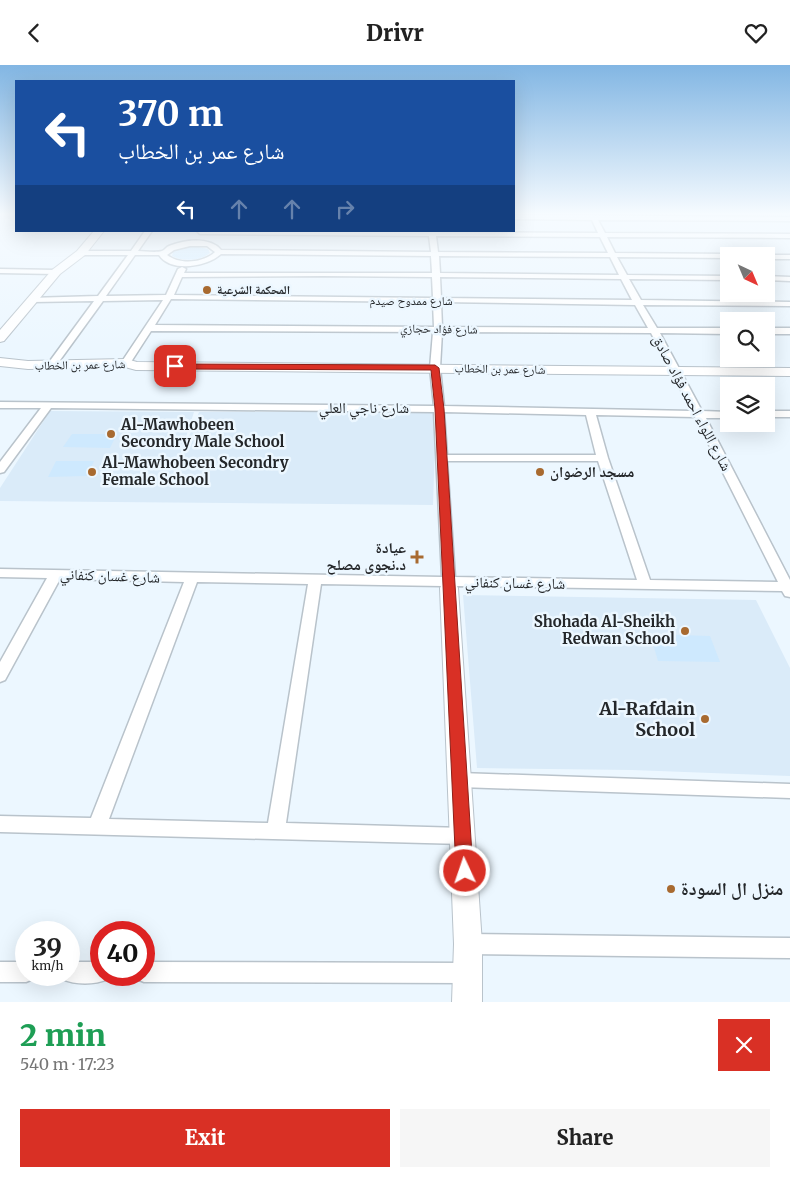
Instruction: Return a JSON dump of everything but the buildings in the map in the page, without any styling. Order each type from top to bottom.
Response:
[{"type":"street","points":[[0,339],[56,272],[73,259]]},
{"type":"street","points":[[52,365],[130,259]]},
{"type":"street","points":[[166,259],[184,263],[210,259]]},
{"type":"street","points":[[435,259],[438,329],[435,368],[442,459],[463,836],[468,944],[467,1002]]},
{"type":"street","name":"شارع اللواء احمد فؤاد صادق","points":[[616,259],[700,415],[789,589]]},
{"type":"street","points":[[126,363],[169,297],[184,263]]},
{"type":"street","points":[[0,271],[56,272]]},
{"type":"street","points":[[179,275],[323,274],[435,277],[720,278]]},
{"type":"street","points":[[775,278],[790,279]]},
{"type":"street","name":"شارع ممدوح صيدم","points":[[32,300],[169,297],[790,304]]},
{"type":"street","name":"شارع فؤاد حجازي","points":[[149,328],[720,331]]},
{"type":"street","points":[[775,331],[790,331]]},
{"type":"street","name":"شارع عمر بن الخطاب","points":[[0,363],[28,365],[126,363],[136,366],[790,372]]},
{"type":"street","name":"شارع ناجي العلي","points":[[0,405],[47,407],[439,409],[720,415]]},
{"type":"street","points":[[0,470],[47,407]]},
{"type":"street","points":[[590,412],[602,458],[645,585]]},
{"type":"street","points":[[775,414],[790,414]]},
{"type":"street","points":[[442,459],[602,458]]},
{"type":"street","name":"شارع غسان كنفاني","points":[[0,573],[449,585],[645,585],[789,589]]},
{"type":"street","points":[[0,676],[56,574]]},
{"type":"street","points":[[97,827],[192,578]]},
{"type":"street","points":[[276,831],[315,580]]},
{"type":"street","points":[[460,780],[790,791]]},
{"type":"street","points":[[0,824],[463,836]]},
{"type":"street","points":[[468,944],[790,948]]},
{"type":"street","points":[[0,971],[15,972]]},
{"type":"street","points":[[155,972],[467,973]]},
{"type":"shaded area","points":[[50,411],[194,412],[176,468],[199,412],[436,412],[433,505],[0,501],[0,488]]},
{"type":"shaded area","points":[[72,434],[117,434],[110,448],[63,447]]},
{"type":"shaded area","points":[[56,461],[94,461],[87,476],[48,477]]},
{"type":"shaded area","points":[[463,595],[756,600],[790,668],[790,776],[632,770],[477,768]]},
{"type":"shaded area","points":[[650,634],[710,636],[720,662],[658,661]]},
{"type":"place","name":"المحكمة الشرعية","points":[[207,290]]},
{"type":"place","name":"Al-Mawhobeen Secondry Male School","points":[[111,434]]},
{"type":"place","name":"Al-Mawhobeen Secondry Female School","points":[[92,472]]},
{"type":"place","name":"مسجد الرضوان","points":[[540,472]]},
{"type":"place","name":"عيادة د.نجوى مصلح","points":[[417,557]]},
{"type":"place","name":"Shohada Al-Sheikh Redwan School","points":[[685,631]]},
{"type":"place","name":"Al-Rafdain School","points":[[705,719]]},
{"type":"place","name":"منزل ال السودة","points":[[671,889]]},
{"type":"route","points":[[175,366],[435,368],[442,459],[465,871]]}]
